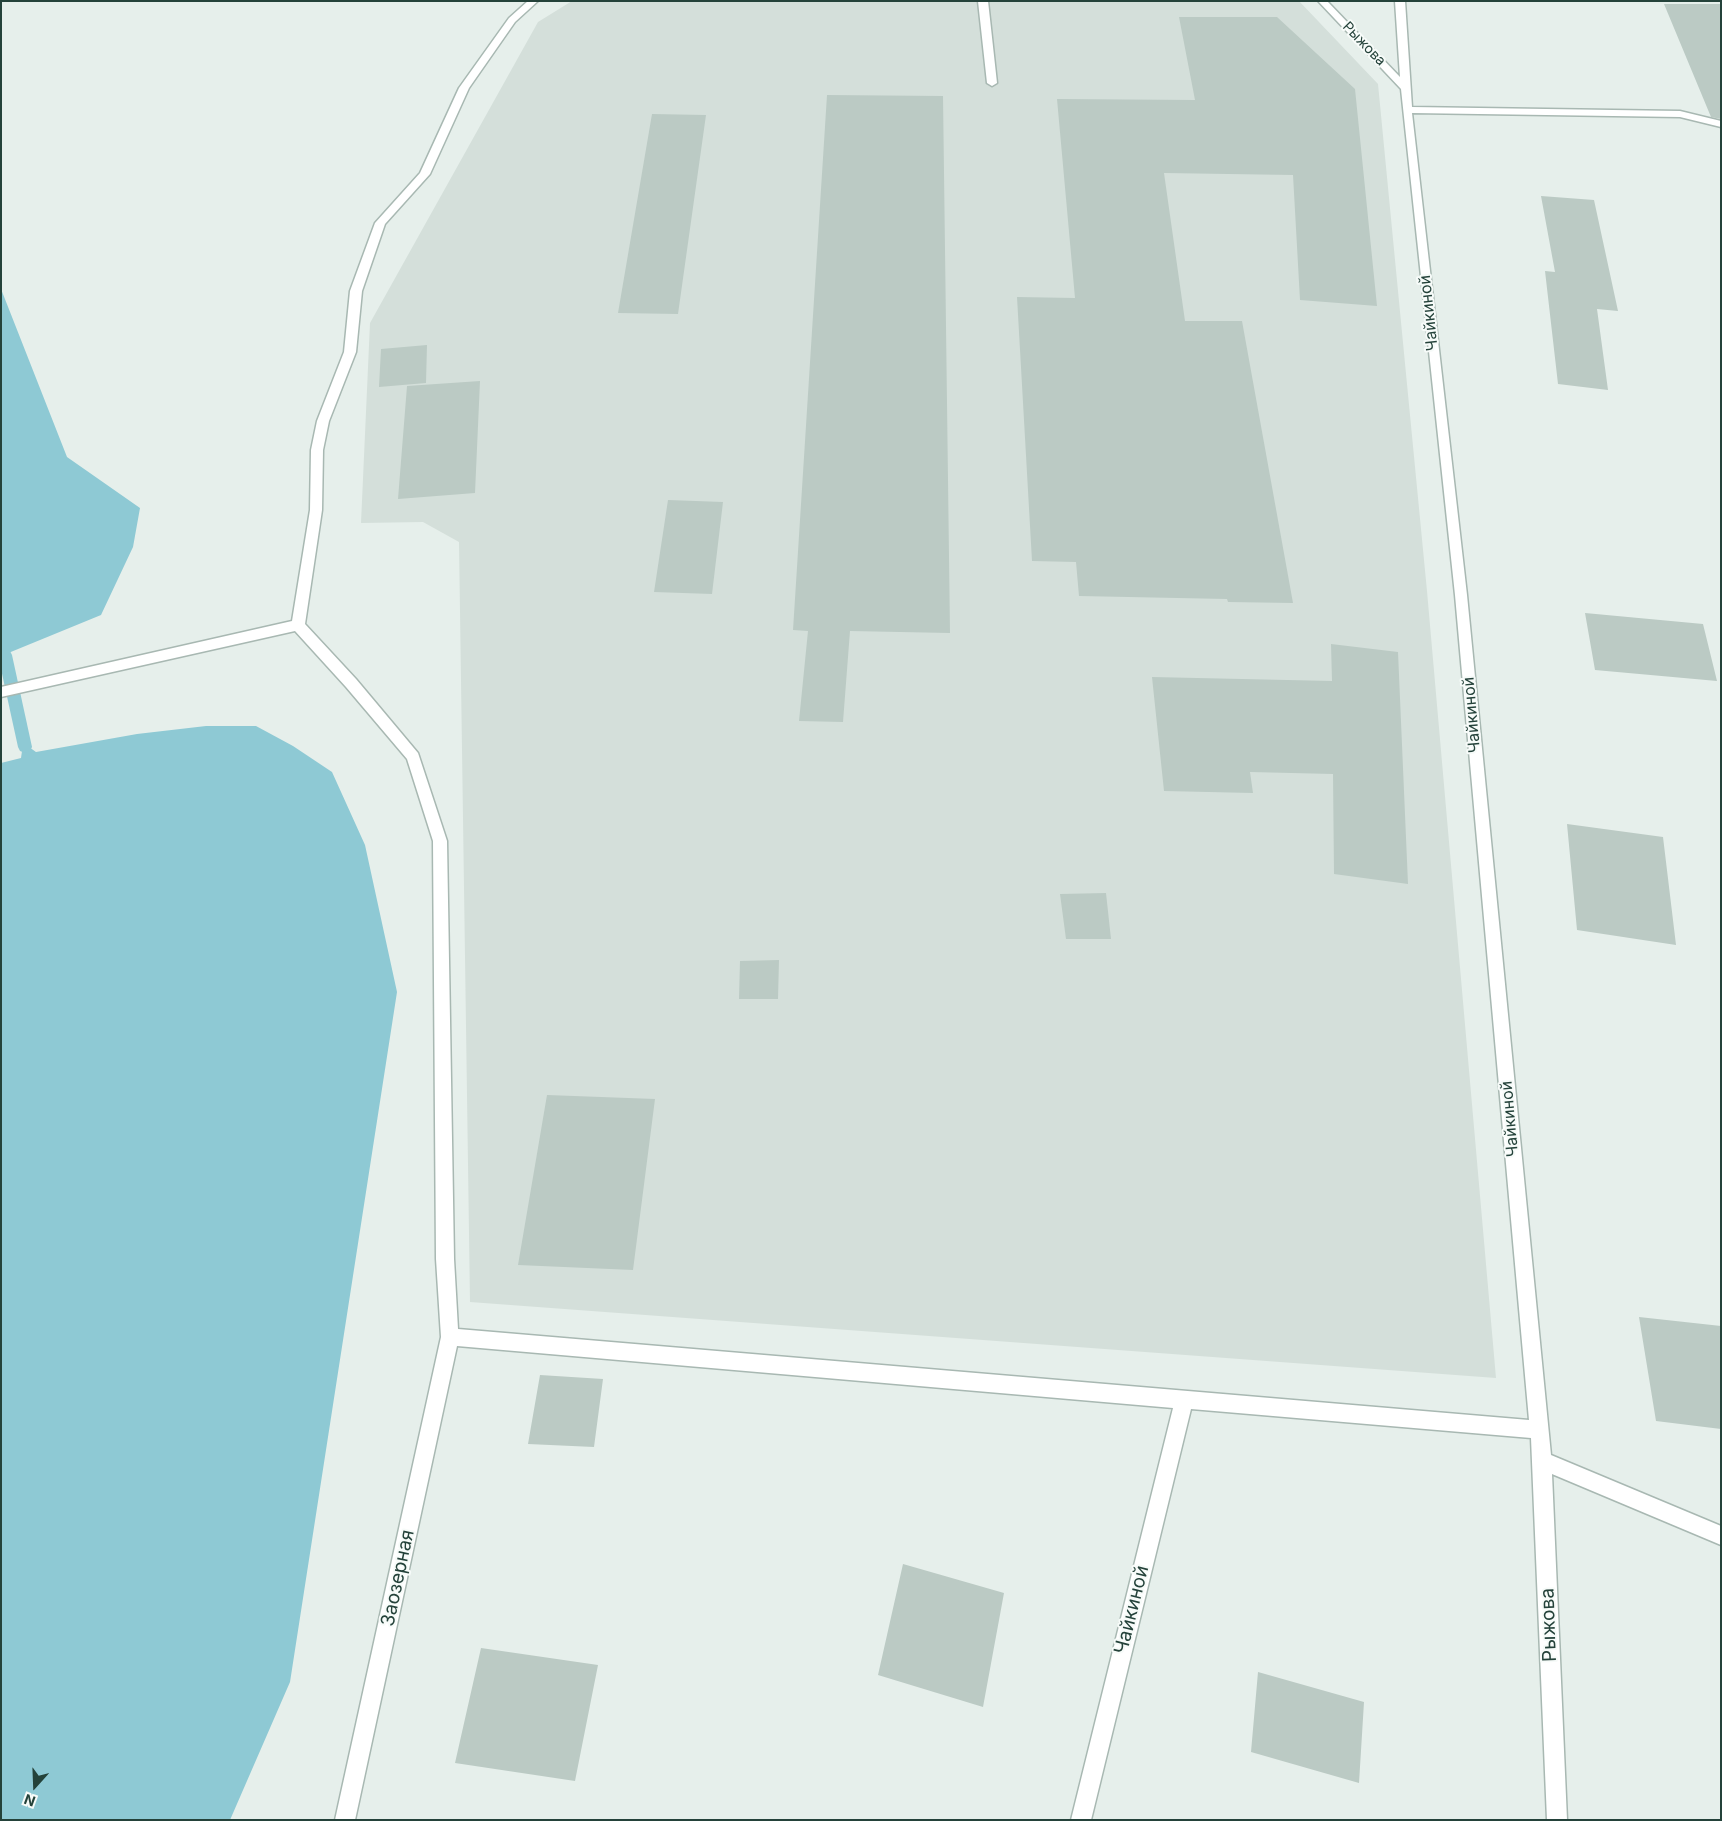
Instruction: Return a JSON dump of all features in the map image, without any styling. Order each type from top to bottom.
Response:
[{"type":"street","points":[[1,692],[298,625],[316,510],[317,450],[323,421],[350,352],[356,290],[380,223],[425,174],[464,88],[512,20],[534,1]]},
{"type":"street","points":[[983,1],[992,83]]},
{"type":"street","name":"Рыжова","points":[[1322,1],[1406,88]]},
{"type":"street","name":"Чайкиной","points":[[1400,1],[1407,110],[1461,595],[1539,1430]]},
{"type":"street","points":[[1407,110],[1721,114]]},
{"type":"street","points":[[1680,114],[1721,124]]},
{"type":"street","name":"Заозерная","points":[[298,625],[351,683],[413,757],[440,841],[445,1259],[450,1337],[345,1820]]},
{"type":"street","points":[[450,1337],[1539,1430]]},
{"type":"street","name":"Чайкиной","points":[[1081,1820],[1184,1400]]},
{"type":"street","name":"Рыжова","points":[[1539,1430],[1542,1461],[1557,1820]]},
{"type":"street","points":[[1542,1461],[1721,1536]]},
{"type":"shaded area","points":[[572,1],[1299,1],[1378,84],[1427,591],[1496,1378],[470,1302],[459,542],[423,522],[361,523],[370,323],[538,22]]},
{"type":"water","points":[[1,289],[67,457],[140,508],[133,547],[101,615],[1,656]]},
{"type":"water","points":[[206,726],[256,726],[293,746],[332,772],[365,845],[397,992],[290,1682],[230,1820],[1,1820],[1,763],[21,758],[25,747],[29,747],[36,752],[137,734]]},
{"type":"building","points":[[1664,4],[1721,4],[1721,119],[1711,117]]},
{"type":"building","points":[[1179,17],[1277,17],[1355,89],[1377,306],[1300,300],[1293,175],[1164,173],[1185,321],[1242,321],[1293,603],[1228,602],[1227,599],[1079,596],[1076,562],[1032,561],[1017,297],[1075,298],[1057,99],[1195,100]]},
{"type":"building","points":[[827,95],[943,96],[950,633],[850,631],[843,722],[799,721],[808,631],[793,630]]},
{"type":"building","points":[[652,114],[706,115],[678,314],[618,313]]},
{"type":"building","points":[[1541,196],[1594,200],[1618,311],[1597,309],[1608,390],[1558,384],[1545,271],[1555,272]]},
{"type":"building","points":[[427,345],[426,383],[379,387],[381,349]]},
{"type":"building","points":[[480,381],[475,493],[398,499],[407,386]]},
{"type":"building","points":[[668,500],[723,502],[712,594],[654,592]]},
{"type":"building","points":[[1585,613],[1703,624],[1717,681],[1595,670]]},
{"type":"building","points":[[1331,644],[1398,652],[1408,884],[1334,874],[1333,774],[1250,772],[1253,793],[1164,791],[1152,677],[1332,681]]},
{"type":"building","points":[[1567,824],[1663,837],[1676,945],[1577,930]]},
{"type":"building","points":[[1106,893],[1111,939],[1066,939],[1060,894]]},
{"type":"building","points":[[779,960],[778,999],[739,999],[740,961]]},
{"type":"building","points":[[547,1095],[655,1099],[633,1270],[518,1265]]},
{"type":"building","points":[[1639,1317],[1721,1326],[1721,1429],[1656,1421]]},
{"type":"building","points":[[540,1375],[603,1379],[594,1447],[528,1444]]},
{"type":"building","points":[[903,1564],[1004,1593],[983,1707],[878,1675]]},
{"type":"building","points":[[481,1648],[598,1665],[575,1781],[455,1763]]},
{"type":"building","points":[[1258,1672],[1364,1702],[1359,1783],[1251,1752]]},
{"type":"waterway","points":[[5,655],[25,747]]}]
